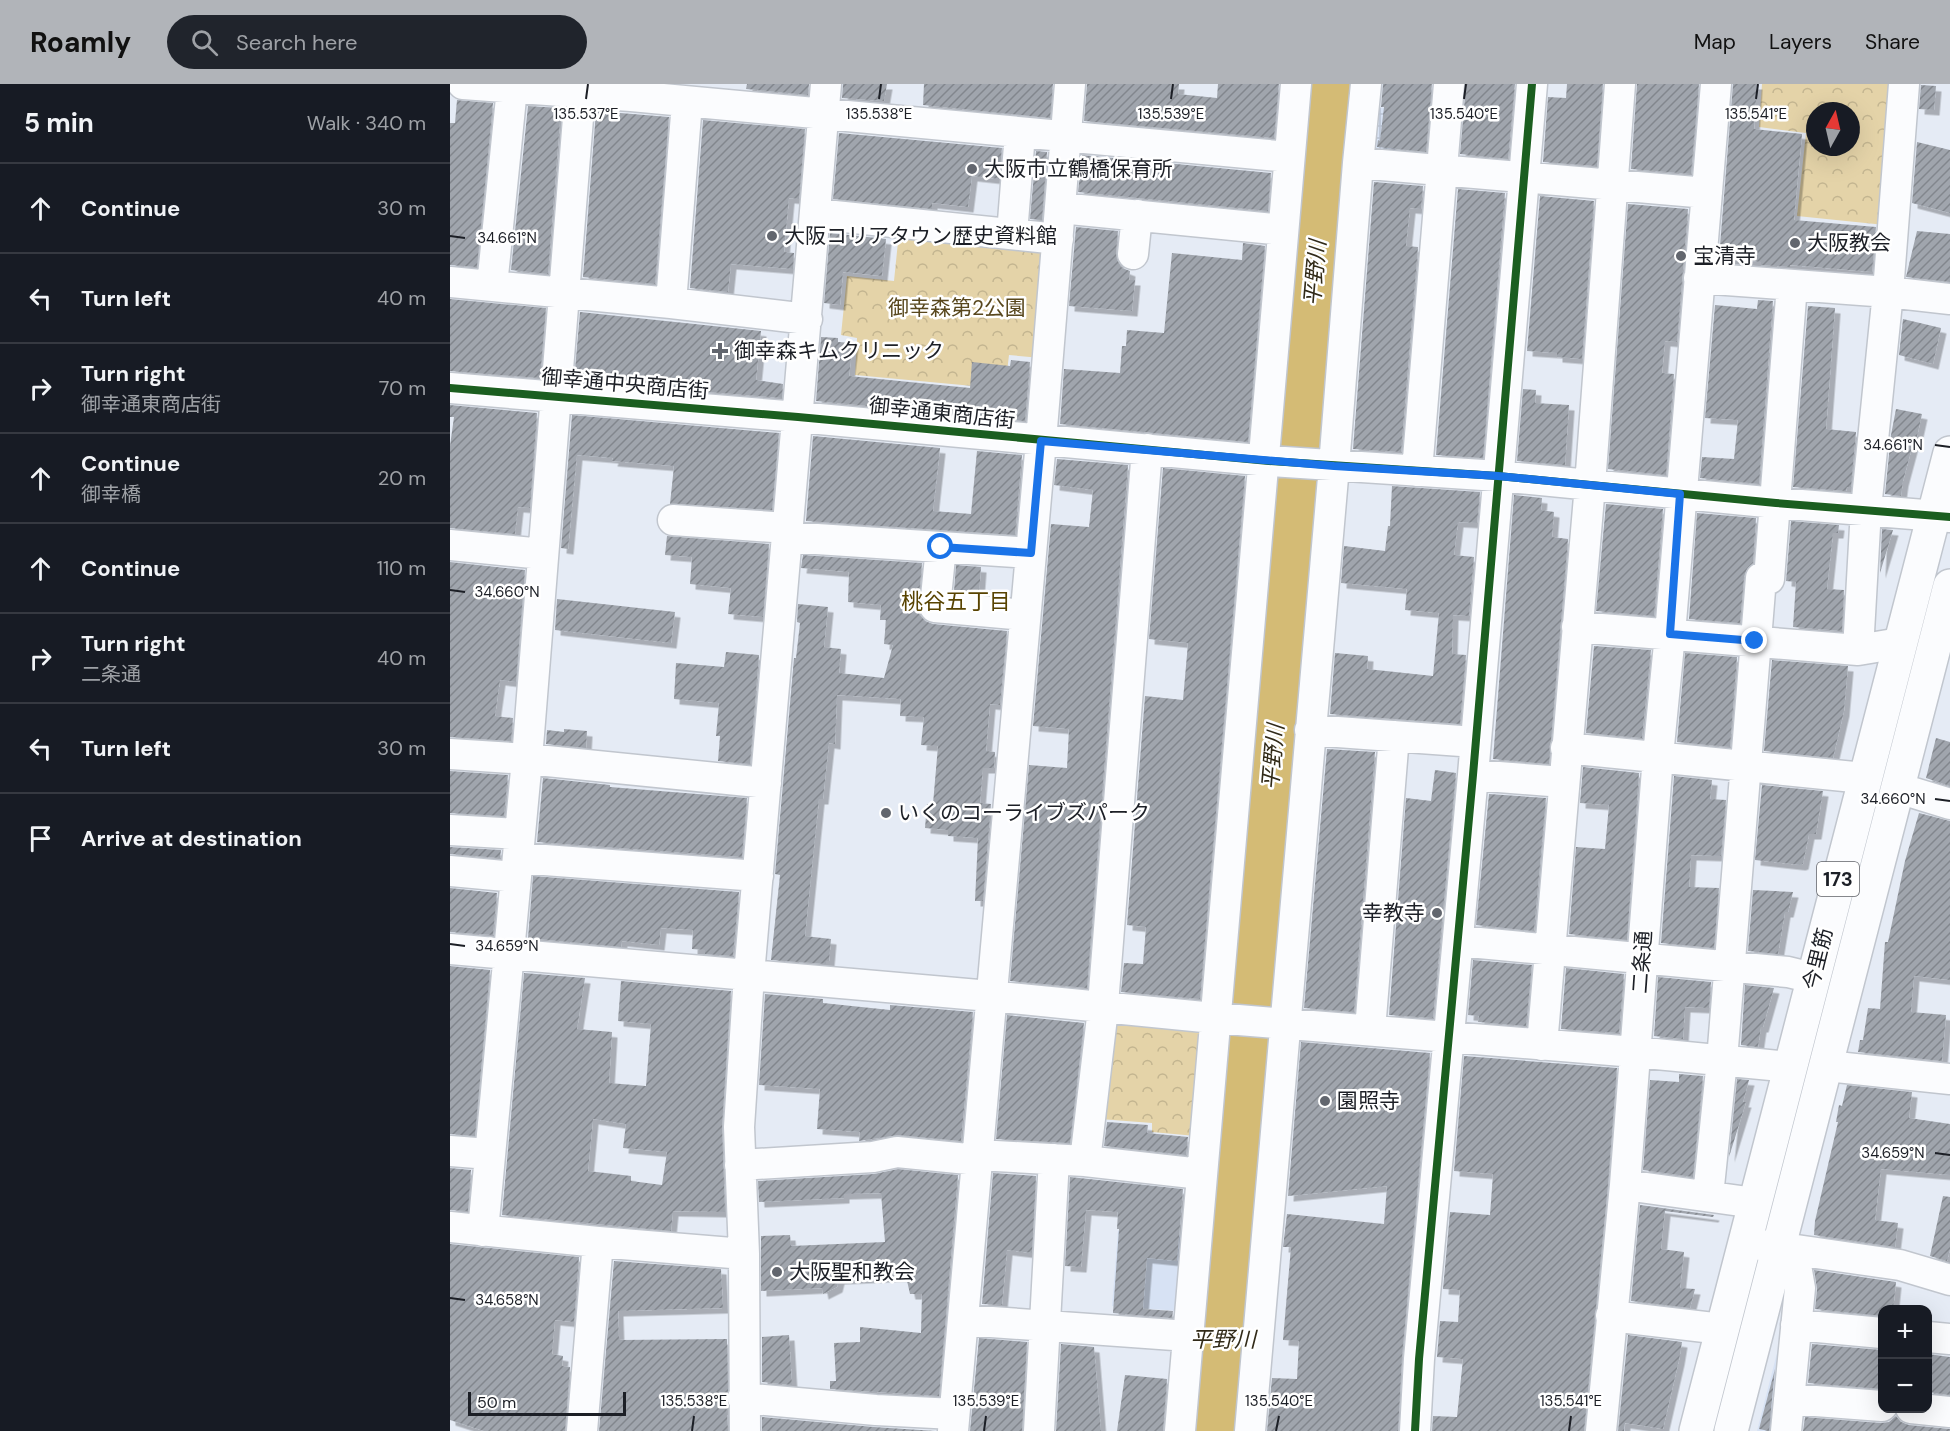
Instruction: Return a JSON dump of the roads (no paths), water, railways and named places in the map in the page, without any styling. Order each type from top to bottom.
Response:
[{"type":"main road","name":"今里筋","points":[[1696,1431],[1755,1203],[1777,1066],[1813,978],[1900,643],[1942,517],[1950,453]]},
{"type":"main road","name":"今里筋","points":[[1731,1431],[1950,586]]},
{"type":"street","points":[[463,84],[580,93],[631,90],[687,102],[1289,157]]},
{"type":"street","points":[[745,1431],[743,1398],[744,1254],[739,1127],[749,975],[826,84]]},
{"type":"street","points":[[743,1398],[874,1420],[953,1423],[1041,441],[1070,84]]},
{"type":"street","points":[[1180,1431],[1266,461],[1296,84]]},
{"type":"street","points":[[1250,1431],[1283,1023],[1366,84]]},
{"type":"street","points":[[1417,471],[1449,84]]},
{"type":"street","points":[[1415,1431],[1419,1359],[1473,775],[1532,84]]},
{"type":"street","points":[[1542,1045],[1590,485],[1620,84]]},
{"type":"street","name":"二条通","points":[[1601,1431],[1624,1185],[1658,756],[1716,84]]},
{"type":"street","points":[[1858,650],[1866,509],[1888,292],[1904,84]]},
{"type":"street","points":[[492,286],[512,88]]},
{"type":"street","points":[[483,1231],[527,759],[580,93]]},
{"type":"street","points":[[671,303],[687,102]]},
{"type":"street","points":[[1012,234],[1020,133]]},
{"type":"street","points":[[1358,163],[1707,193]]},
{"type":"street","points":[[1060,208],[1283,230]]},
{"type":"street","points":[[814,214],[1058,239]]},
{"type":"street","points":[[1133,255],[1137,215]]},
{"type":"street","points":[[1699,278],[1888,292],[1950,299]]},
{"type":"street","points":[[450,282],[671,303],[807,319]]},
{"type":"street","points":[[1708,1196],[1722,1060],[1761,578],[1770,579],[1792,285]]},
{"type":"street","name":"御幸通中央商店街","points":[[451,394],[556,396],[798,417]]},
{"type":"street","name":"御幸通東商店街","points":[[798,417],[1266,461],[1498,476],[1942,517]]},
{"type":"street","points":[[1085,1161],[1103,1006],[1147,449]]},
{"type":"street","points":[[673,520],[941,547],[1031,553]]},
{"type":"street","points":[[450,545],[543,554]]},
{"type":"street","points":[[941,547],[935,607],[1025,615]]},
{"type":"street","points":[[1577,627],[1858,650],[1900,643]]},
{"type":"street","points":[[1310,730],[1475,742]]},
{"type":"street","points":[[1370,1030],[1394,736]]},
{"type":"street","points":[[1566,748],[1864,778]]},
{"type":"street","points":[[450,754],[527,759],[766,783]]},
{"type":"street","points":[[1473,775],[1563,782]]},
{"type":"street","points":[[1898,788],[1950,804]]},
{"type":"street","points":[[450,830],[518,857]]},
{"type":"street","points":[[450,871],[518,857],[758,876]]},
{"type":"street","points":[[1458,941],[1788,972],[1813,978]]},
{"type":"street","points":[[450,949],[1777,1066]]},
{"type":"street","points":[[1827,1066],[1950,1079]]},
{"type":"street","points":[[450,1151],[489,1154]]},
{"type":"street","points":[[740,1165],[873,1157],[897,1152],[1085,1161],[1202,1174]]},
{"type":"street","points":[[1039,1431],[1054,1159]]},
{"type":"street","points":[[1624,1185],[1755,1203]]},
{"type":"street","points":[[450,1227],[744,1254]]},
{"type":"street","points":[[582,1431],[598,1242]]},
{"type":"street","points":[[1745,1242],[1900,1265],[1950,1280]]},
{"type":"street","points":[[1778,1248],[1797,1271],[1800,1288],[1786,1431]]},
{"type":"street","points":[[1611,1316],[1722,1329]]},
{"type":"street","points":[[963,1320],[1188,1336]]},
{"type":"street","points":[[1796,1325],[1878,1333]]},
{"type":"street","points":[[1932,1337],[1950,1339]]},
{"type":"street","points":[[1789,1399],[1878,1406]]},
{"type":"street","points":[[1932,1410],[1950,1412]]},
{"type":"water","name":"平野川","points":[[1303,84],[1359,84],[1243,1431],[1187,1431]]},
{"type":"place","name":"大阪市立鶴橋保育所","points":[[972,169]]},
{"type":"place","name":"大阪コリアタウン歴史資料館","points":[[772,236]]},
{"type":"place","name":"大阪教会","points":[[1795,243]]},
{"type":"place","name":"宝清寺","points":[[1681,256]]},
{"type":"place","name":"御幸森キムクリニック","points":[[720,351]]},
{"type":"place","name":"いくのコーライブズパーク","points":[[886,813]]},
{"type":"place","name":"幸教寺","points":[[1437,913]]},
{"type":"place","name":"園照寺","points":[[1325,1101]]},
{"type":"place","name":"大阪聖和教会","points":[[777,1272]]},
{"type":"district","name":"桃谷五丁目","points":[[956,601]]},
{"type":"park label","name":"御幸森第2公園","points":[[957,308]]}]
